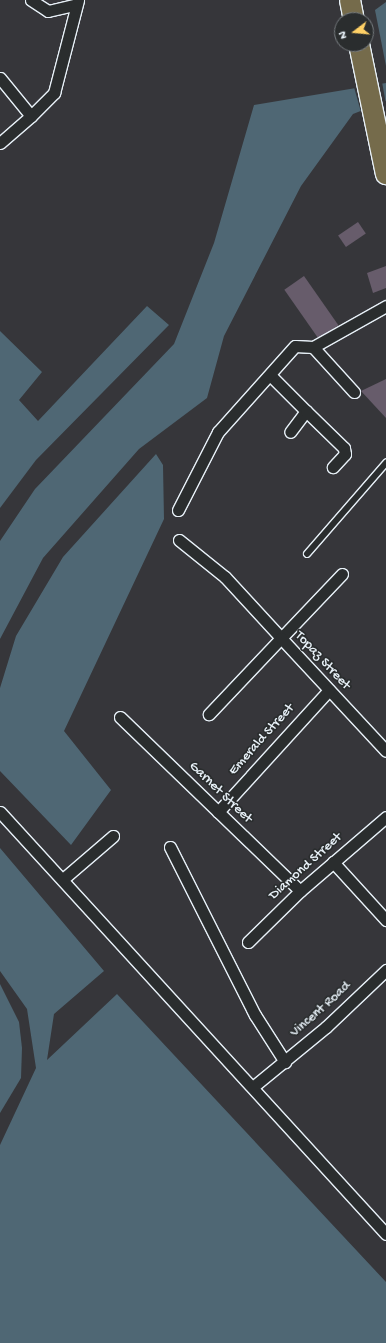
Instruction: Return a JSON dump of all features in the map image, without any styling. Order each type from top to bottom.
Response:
[{"type":"highway","points":[[350,0],[352,12]]},
{"type":"highway","points":[[361,52],[386,174]]},
{"type":"street","points":[[0,143],[31,116],[54,93],[76,3],[48,11],[31,0]]},
{"type":"street","points":[[0,78],[31,116]]},
{"type":"street","points":[[178,510],[218,432],[270,375],[294,346],[313,347],[386,306]]},
{"type":"street","points":[[313,347],[354,392]]},
{"type":"street","points":[[270,375],[344,448],[345,454],[333,467]]},
{"type":"street","points":[[290,432],[306,411]]},
{"type":"street","points":[[179,540],[225,577],[281,638],[209,714]]},
{"type":"street","name":"Topaz Street","points":[[342,574],[281,638],[386,752]]},
{"type":"street","name":"Emerald Street","points":[[218,812],[329,690]]},
{"type":"street","name":"Garnet Street","points":[[120,716],[300,891]]},
{"type":"street","points":[[0,812],[254,1086],[302,1145],[386,1234]]},
{"type":"street","name":"Diamond Street","points":[[248,942],[300,891],[386,817]]},
{"type":"street","points":[[63,879],[112,836]]},
{"type":"street","points":[[170,847],[255,1015],[285,1062]]},
{"type":"street","points":[[333,862],[386,920]]},
{"type":"street","name":"Vincent Road","points":[[254,1086],[285,1062],[386,970]]},
{"type":"lane","points":[[307,554],[386,463]]},
{"type":"water","points":[[386,2],[386,66],[375,10]]},
{"type":"water","points":[[386,83],[386,101],[353,114],[301,186],[224,336],[207,398],[139,449],[43,558],[0,639],[0,541],[35,489],[174,344],[214,243],[254,105]]},
{"type":"water","points":[[147,306],[169,325],[36,460],[0,508],[0,331],[42,372],[19,400],[38,421]]},
{"type":"water","points":[[156,454],[163,465],[164,519],[64,731],[111,790],[71,845],[0,771],[0,688],[16,636],[63,557]]},
{"type":"water","points":[[0,848],[104,971],[54,1014],[47,1060],[117,994],[386,1282],[386,1343],[0,1343],[0,1145],[36,1068],[27,1009],[0,971]]},
{"type":"water","points":[[0,984],[19,1022],[22,1048],[21,1078],[0,1113]]},
{"type":"pier","points":[[382,82],[386,104],[361,112],[354,87]]},
{"type":"building","points":[[358,222],[366,234],[346,247],[338,235]]},
{"type":"building","points":[[386,266],[386,288],[373,293],[367,273]]},
{"type":"building","points":[[304,276],[338,325],[319,339],[284,290]]},
{"type":"building","points":[[386,379],[386,418],[361,391]]}]
